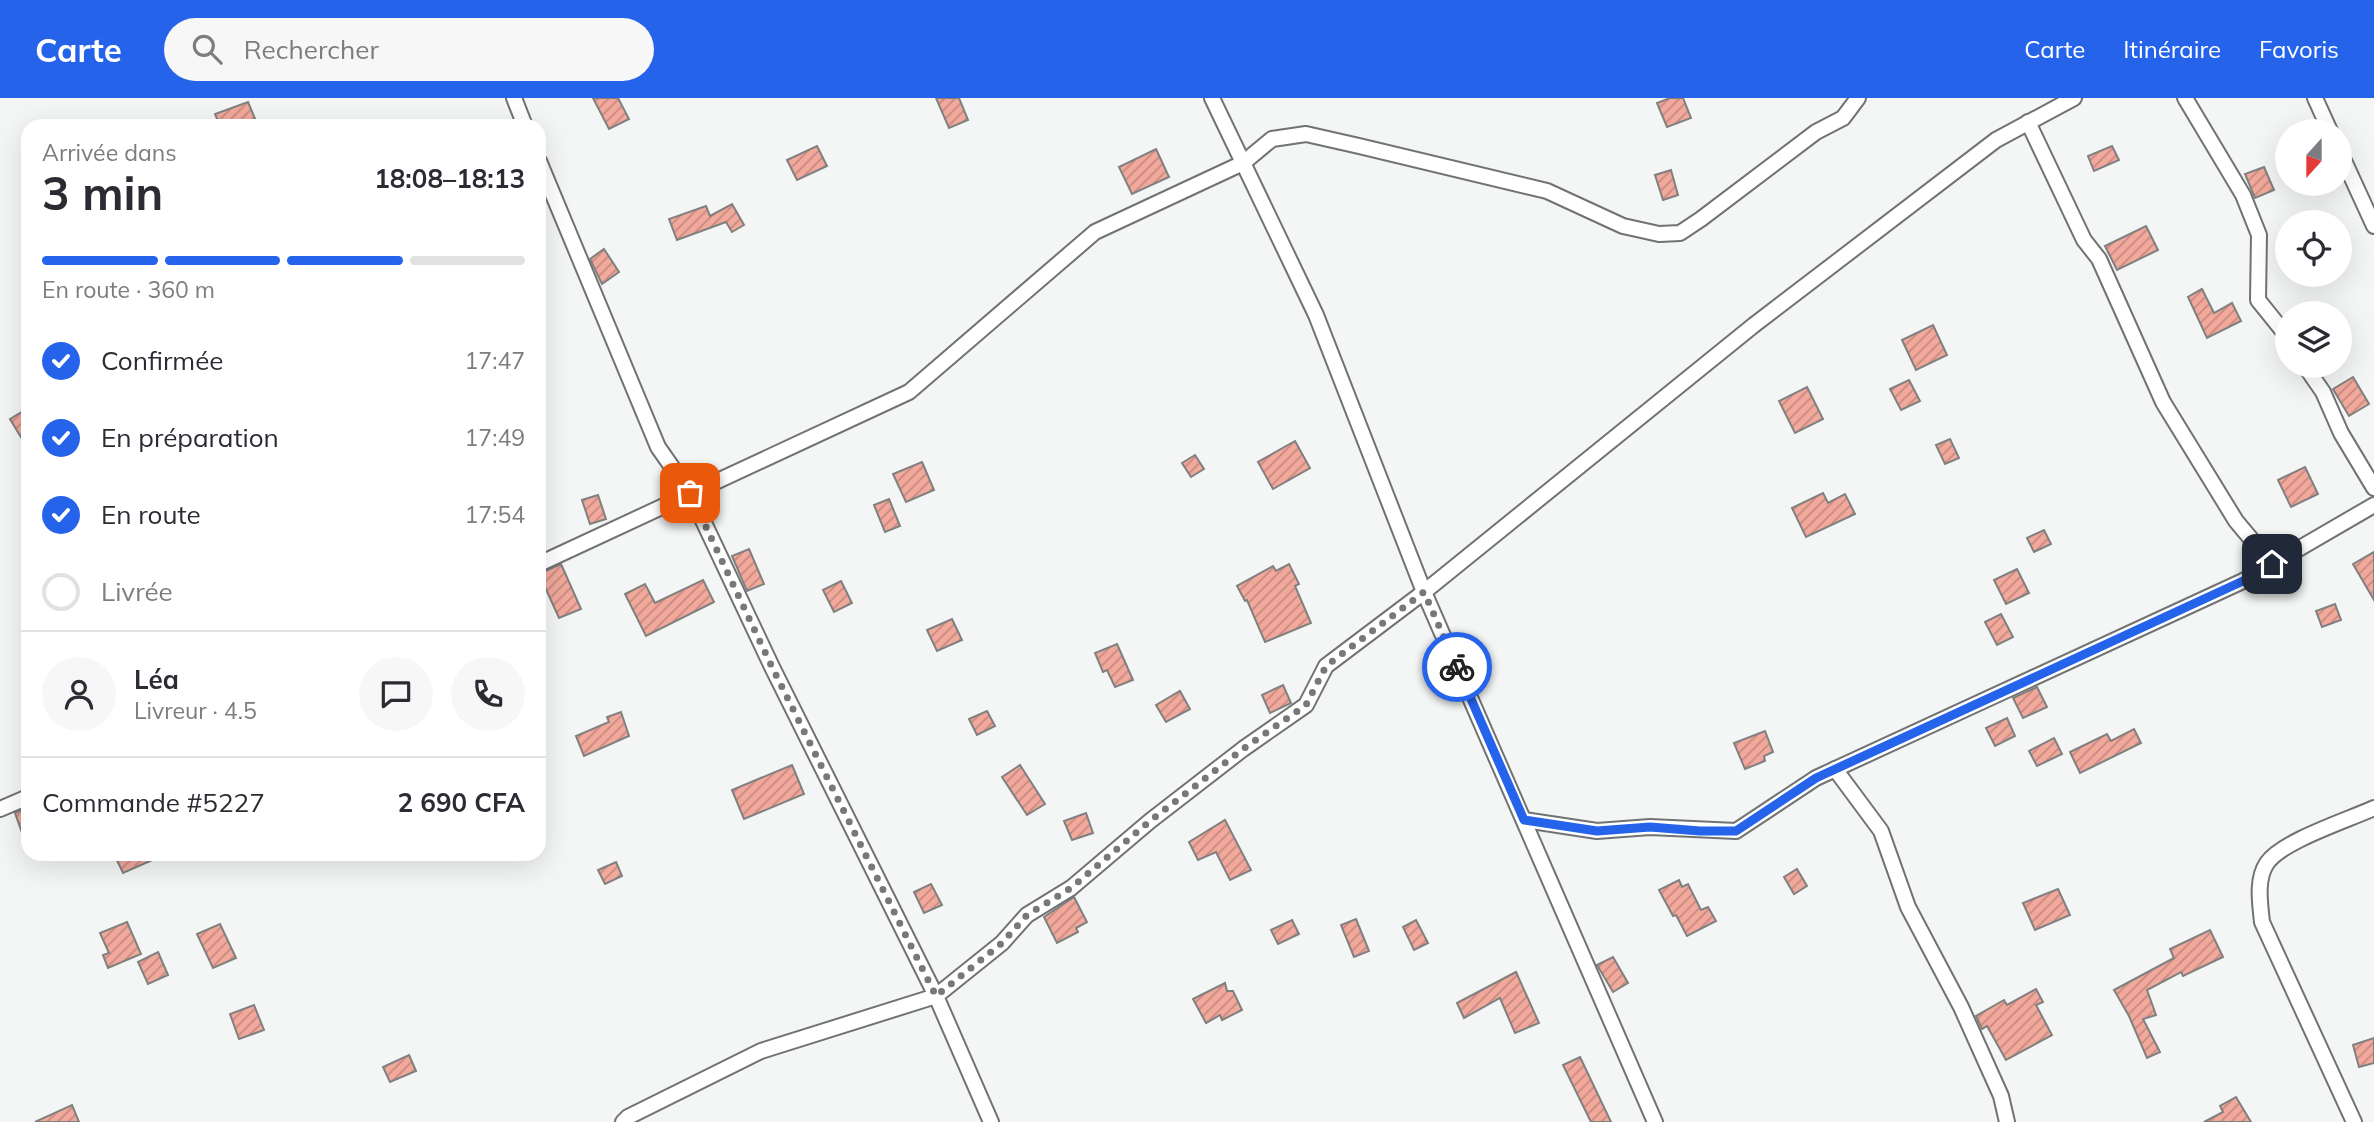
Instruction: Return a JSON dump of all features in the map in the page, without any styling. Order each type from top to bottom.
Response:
[{"type":"street","points":[[514,98],[522,119]]},
{"type":"street","points":[[1212,98],[1316,315],[1424,592],[1655,1122]]},
{"type":"street","points":[[546,561],[909,392],[1095,232],[1243,163],[1272,139],[1306,134],[1547,191],[1623,226],[1659,234],[1680,233],[1816,132],[1843,118],[1858,98]]},
{"type":"street","points":[[623,1122],[628,1116],[761,1051],[936,996],[1002,943],[1027,915],[1071,888],[1150,821],[1243,749],[1306,705],[1326,666],[1424,592],[1754,325],[1996,140],[2074,98]]},
{"type":"street","points":[[2185,98],[2243,195],[2259,235],[2258,300],[2275,321]]},
{"type":"street","points":[[2315,98],[2325,119]]},
{"type":"street","points":[[2028,122],[2084,240],[2099,259],[2162,402],[2236,521],[2272,564]]},
{"type":"street","points":[[546,178],[658,447],[690,493],[778,679],[936,996],[991,1122]]},
{"type":"street","points":[[2352,178],[2374,226]]},
{"type":"street","points":[[2313,378],[2323,393],[2341,433],[2374,488]]},
{"type":"street","points":[[1524,820],[1597,831],[1650,827],[1736,831],[1816,778],[2243,581],[2374,505]]},
{"type":"street","points":[[1835,769],[1881,831],[1908,907],[1961,1007],[2001,1096],[2007,1122]]},
{"type":"street","points":[[0,809],[21,800]]},
{"type":"street","points":[[2354,1122],[2262,922],[2259,890],[2266,864],[2282,848],[2374,808]]},
{"type":"building","points":[[593,98],[618,98],[629,119],[609,129]]},
{"type":"building","points":[[936,98],[959,98],[968,120],[949,128]]},
{"type":"building","points":[[1670,98],[1683,98],[1691,118],[1667,127],[1657,103]]},
{"type":"building","points":[[248,102],[255,119],[217,119],[215,114]]},
{"type":"building","points":[[817,146],[827,166],[797,180],[787,160]]},
{"type":"building","points":[[2112,146],[2119,160],[2094,171],[2088,156]]},
{"type":"building","points":[[1156,149],[1169,177],[1132,194],[1119,167]]},
{"type":"building","points":[[2264,167],[2274,190],[2255,198],[2245,174]]},
{"type":"building","points":[[1671,170],[1678,195],[1663,200],[1655,175]]},
{"type":"building","points":[[732,204],[744,225],[732,232],[726,222],[677,240],[669,219],[706,206],[710,216]]},
{"type":"building","points":[[2146,226],[2158,250],[2117,270],[2105,246]]},
{"type":"building","points":[[604,249],[619,272],[602,284],[590,259]]},
{"type":"building","points":[[2202,289],[2214,313],[2232,303],[2241,321],[2207,338],[2188,297]]},
{"type":"building","points":[[1933,325],[1947,355],[1916,370],[1902,340]]},
{"type":"building","points":[[2352,378],[2369,404],[2349,416],[2333,389]]},
{"type":"building","points":[[1909,380],[1920,401],[1901,410],[1890,389]]},
{"type":"building","points":[[1807,387],[1823,419],[1795,433],[1779,401]]},
{"type":"building","points":[[21,412],[21,437],[10,419]]},
{"type":"building","points":[[1950,439],[1959,458],[1945,464],[1936,445]]},
{"type":"building","points":[[1295,441],[1310,468],[1273,489],[1258,462]]},
{"type":"building","points":[[1195,455],[1204,469],[1191,477],[1182,463]]},
{"type":"building","points":[[922,462],[934,490],[906,502],[893,474]]},
{"type":"building","points":[[2305,467],[2318,494],[2291,507],[2278,480]]},
{"type":"building","points":[[1823,493],[1828,503],[1845,494],[1855,514],[1806,537],[1792,508]]},
{"type":"building","points":[[598,495],[606,519],[590,524],[582,500]]},
{"type":"building","points":[[889,499],[900,526],[885,532],[874,505]]},
{"type":"building","points":[[2044,530],[2051,544],[2034,552],[2027,538]]},
{"type":"building","points":[[749,549],[764,584],[747,591],[732,556]]},
{"type":"building","points":[[2374,552],[2374,600],[2353,564]]},
{"type":"building","points":[[561,564],[581,609],[559,618],[546,589],[546,571]]},
{"type":"building","points":[[1289,564],[1299,584],[1295,586],[1311,623],[1265,642],[1247,600],[1245,601],[1237,586],[1273,566],[1276,571]]},
{"type":"building","points":[[2017,569],[2029,593],[2006,604],[1994,580]]},
{"type":"building","points":[[703,580],[714,602],[646,636],[625,594],[645,584],[655,603]]},
{"type":"building","points":[[841,581],[852,603],[834,612],[823,590]]},
{"type":"building","points":[[2335,604],[2341,620],[2322,627],[2316,611]]},
{"type":"building","points":[[2001,614],[2013,637],[1997,645],[1985,622]]},
{"type":"building","points":[[952,619],[962,640],[937,651],[927,630]]},
{"type":"building","points":[[1117,644],[1133,680],[1115,687],[1107,670],[1103,672],[1095,653]]},
{"type":"building","points":[[1283,685],[1291,703],[1270,713],[1262,695]]},
{"type":"building","points":[[2037,687],[2047,707],[2023,718],[2013,698]]},
{"type":"building","points":[[1180,691],[1190,709],[1166,722],[1156,705]]},
{"type":"building","points":[[987,711],[995,726],[977,735],[969,719]]},
{"type":"building","points":[[621,712],[629,736],[584,756],[576,736],[609,722],[607,717]]},
{"type":"building","points":[[2007,718],[2015,736],[1995,746],[1986,728]]},
{"type":"building","points":[[2134,729],[2141,743],[2080,773],[2070,752],[2107,734],[2111,741]]},
{"type":"building","points":[[1765,731],[1773,752],[1764,756],[1765,761],[1745,769],[1734,743]]},
{"type":"building","points":[[2054,738],[2062,754],[2037,766],[2029,751]]},
{"type":"building","points":[[792,765],[804,794],[744,819],[732,790]]},
{"type":"building","points":[[1020,765],[1045,804],[1027,815],[1002,777]]},
{"type":"building","points":[[21,810],[21,830],[15,813]]},
{"type":"building","points":[[1086,813],[1093,833],[1072,840],[1064,821]]},
{"type":"building","points":[[1225,820],[1251,870],[1230,880],[1216,852],[1198,860],[1189,842]]},
{"type":"building","points":[[117,861],[150,861],[123,873]]},
{"type":"building","points":[[616,862],[622,876],[605,884],[598,870]]},
{"type":"building","points":[[1797,869],[1807,886],[1794,894],[1784,877]]},
{"type":"building","points":[[1679,880],[1682,887],[1688,884],[1701,910],[1708,907],[1716,921],[1687,936],[1659,890]]},
{"type":"building","points":[[931,884],[942,905],[924,913],[914,892]]},
{"type":"building","points":[[2058,889],[2070,915],[2035,930],[2023,903]]},
{"type":"building","points":[[1074,897],[1087,922],[1076,928],[1078,932],[1057,943],[1044,917]]},
{"type":"building","points":[[1356,919],[1369,951],[1354,957],[1341,925]]},
{"type":"building","points":[[1292,920],[1299,934],[1278,944],[1271,930]]},
{"type":"building","points":[[1416,920],[1428,943],[1414,950],[1403,927]]},
{"type":"building","points":[[127,922],[141,954],[108,968],[103,955],[109,953],[100,933]]},
{"type":"building","points":[[220,924],[236,958],[213,968],[197,934]]},
{"type":"building","points":[[2210,930],[2223,957],[2183,976],[2181,972],[2147,990],[2156,1015],[2143,1019],[2160,1052],[2147,1058],[2129,1016],[2114,990],[2174,958],[2170,949]]},
{"type":"building","points":[[158,952],[168,975],[148,984],[138,962]]},
{"type":"building","points":[[1613,957],[1628,983],[1613,992],[1597,965]]},
{"type":"building","points":[[1516,972],[1539,1023],[1515,1033],[1500,998],[1464,1018],[1457,1003]]},
{"type":"building","points":[[1225,983],[1227,991],[1233,991],[1242,1010],[1222,1020],[1220,1015],[1206,1023],[1193,999]]},
{"type":"building","points":[[2036,989],[2043,1002],[2036,1005],[2052,1035],[2006,1060],[1987,1026],[1982,1029],[1976,1016],[2004,1000],[2007,1005]]},
{"type":"building","points":[[254,1005],[264,1030],[239,1039],[230,1014]]},
{"type":"building","points":[[2374,1038],[2374,1063],[2359,1067],[2353,1045]]},
{"type":"building","points":[[409,1055],[416,1071],[390,1082],[383,1067]]},
{"type":"building","points":[[1580,1057],[1611,1122],[1591,1122],[1563,1065]]},
{"type":"building","points":[[2236,1097],[2251,1122],[2204,1122],[2223,1112],[2220,1106]]},
{"type":"building","points":[[72,1105],[79,1122],[35,1122]]},
{"type":"way so far","points":[[690,493],[772,667],[936,996],[1002,943],[1027,915],[1071,888],[1150,821],[1243,749],[1306,705],[1326,666],[1424,592],[1457,667]]},
{"type":"route","points":[[1457,667],[1524,820],[1597,831],[1650,827],[1736,831],[1816,778],[2243,581],[2272,564]]}]
